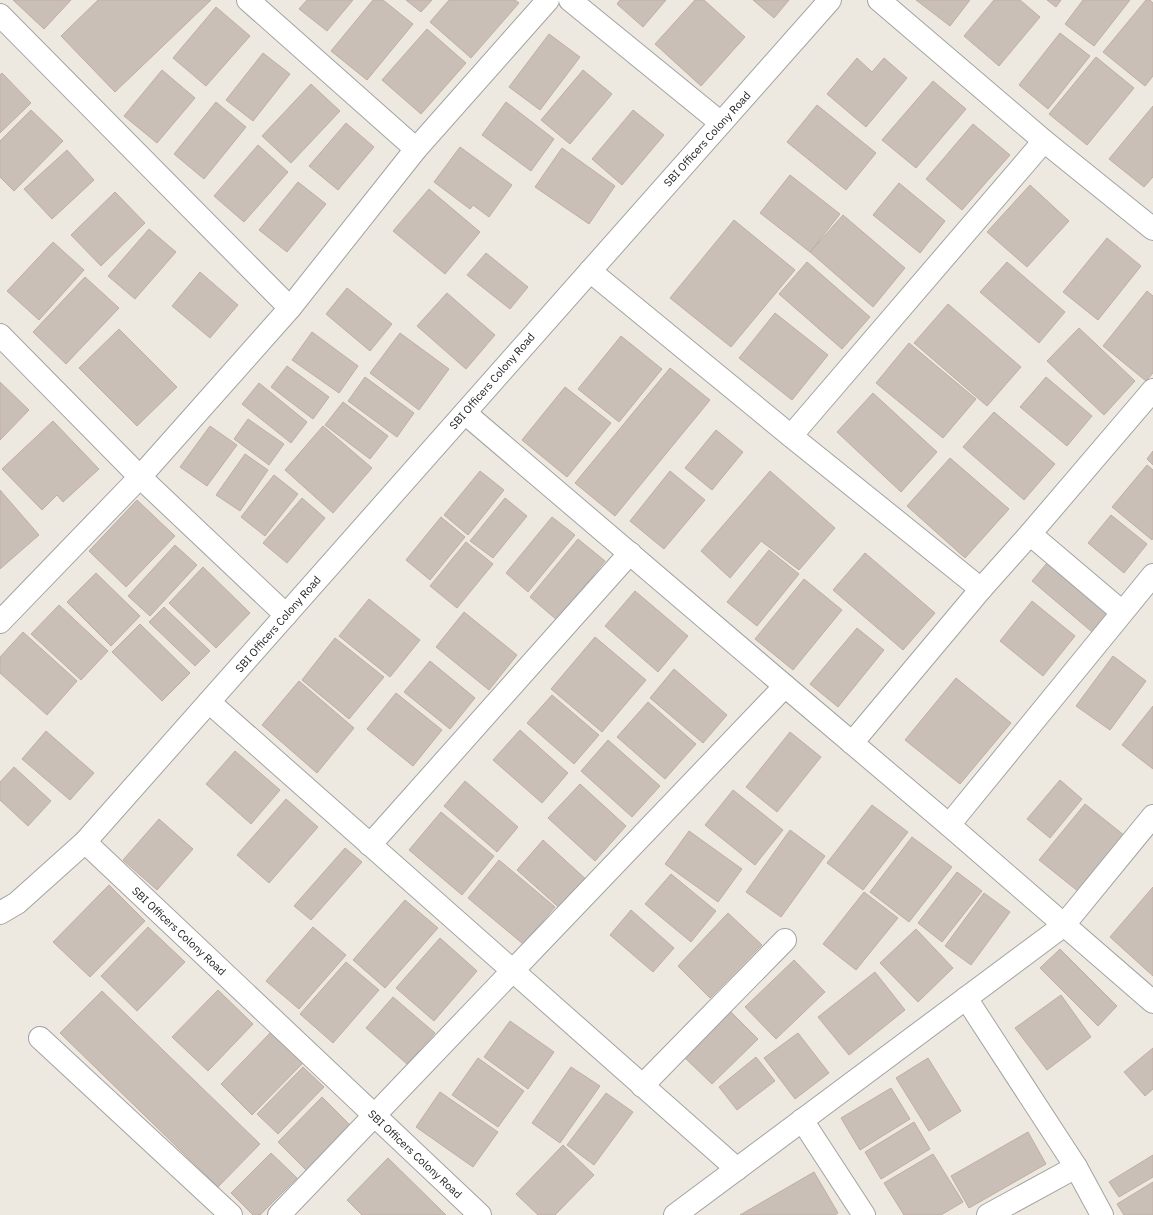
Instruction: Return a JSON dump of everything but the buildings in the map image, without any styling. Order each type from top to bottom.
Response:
[{"type":"street","points":[[248,0],[416,149]]},
{"type":"street","points":[[1,620],[140,477],[290,308],[416,149],[548,0]]},
{"type":"street","points":[[570,0],[721,123]]},
{"type":"street","name":"SBI Officers Colony Road","points":[[480,1215],[85,842],[830,0]]},
{"type":"street","points":[[879,0],[1044,141],[1153,229]]},
{"type":"street","points":[[0,15],[290,308]]},
{"type":"street","points":[[791,436],[1044,141]]},
{"type":"street","points":[[590,271],[981,589]]},
{"type":"street","points":[[0,336],[140,477],[286,615]]},
{"type":"street","points":[[852,743],[981,589],[1153,390]]},
{"type":"street","points":[[465,413],[949,825],[1063,926],[1153,1002]]},
{"type":"street","points":[[1030,534],[1122,612]]},
{"type":"street","points":[[370,845],[630,554]]},
{"type":"street","points":[[949,825],[1153,575]]},
{"type":"street","points":[[279,1215],[785,686]]},
{"type":"street","points":[[209,702],[736,1169]]},
{"type":"street","points":[[675,1215],[1063,926],[1153,816]]},
{"type":"street","points":[[0,913],[17,903],[85,842]]},
{"type":"street","points":[[642,1086],[785,940]]},
{"type":"street","points":[[966,998],[1076,1168],[1102,1215]]},
{"type":"street","points":[[40,1038],[232,1215]]},
{"type":"street","points":[[802,1120],[864,1215]]},
{"type":"street","points":[[988,1215],[1076,1168]]}]
